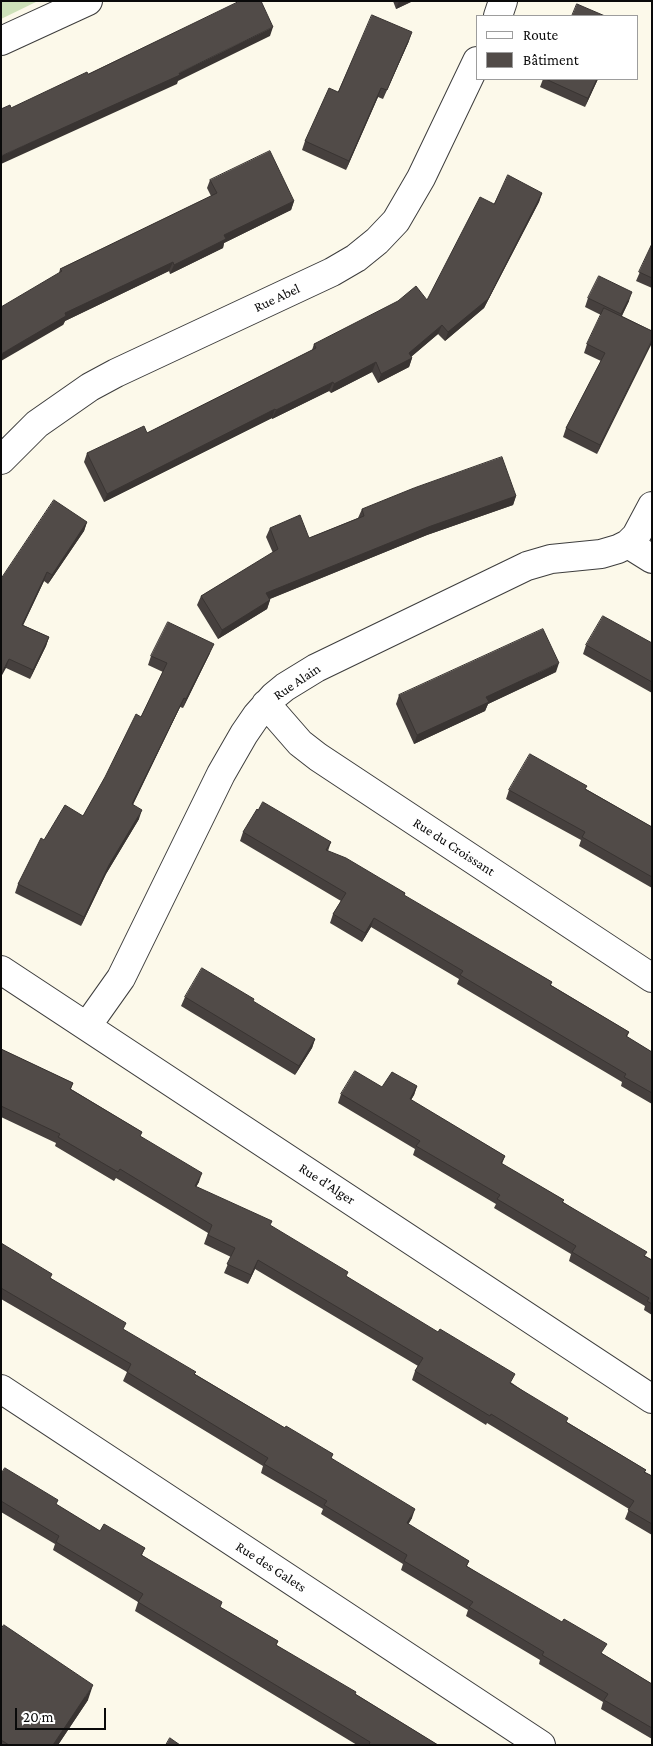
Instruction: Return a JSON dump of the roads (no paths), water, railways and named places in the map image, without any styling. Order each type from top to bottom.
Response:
[{"type":"street","points":[[1,42],[88,1]]},
{"type":"street","points":[[498,15],[503,1]]},
{"type":"street","name":"Rue Abel","points":[[1,460],[37,424],[90,387],[138,362],[332,272],[356,258],[377,241],[396,221],[410,198],[476,63]]},
{"type":"street","points":[[652,506],[636,536],[628,544],[652,559]]},
{"type":"street","name":"Rue Alain","points":[[87,1026],[121,978],[221,774],[244,734],[266,704],[285,686],[316,668],[509,573],[551,559],[601,554],[628,544]]},
{"type":"street","name":"Rue du Croissant","points":[[266,704],[300,743],[318,757],[652,978]]},
{"type":"street","name":"Rue d'Alger","points":[[1,970],[652,1399]]},
{"type":"street","name":"Rue des Galets","points":[[1,1389],[541,1745]]}]
